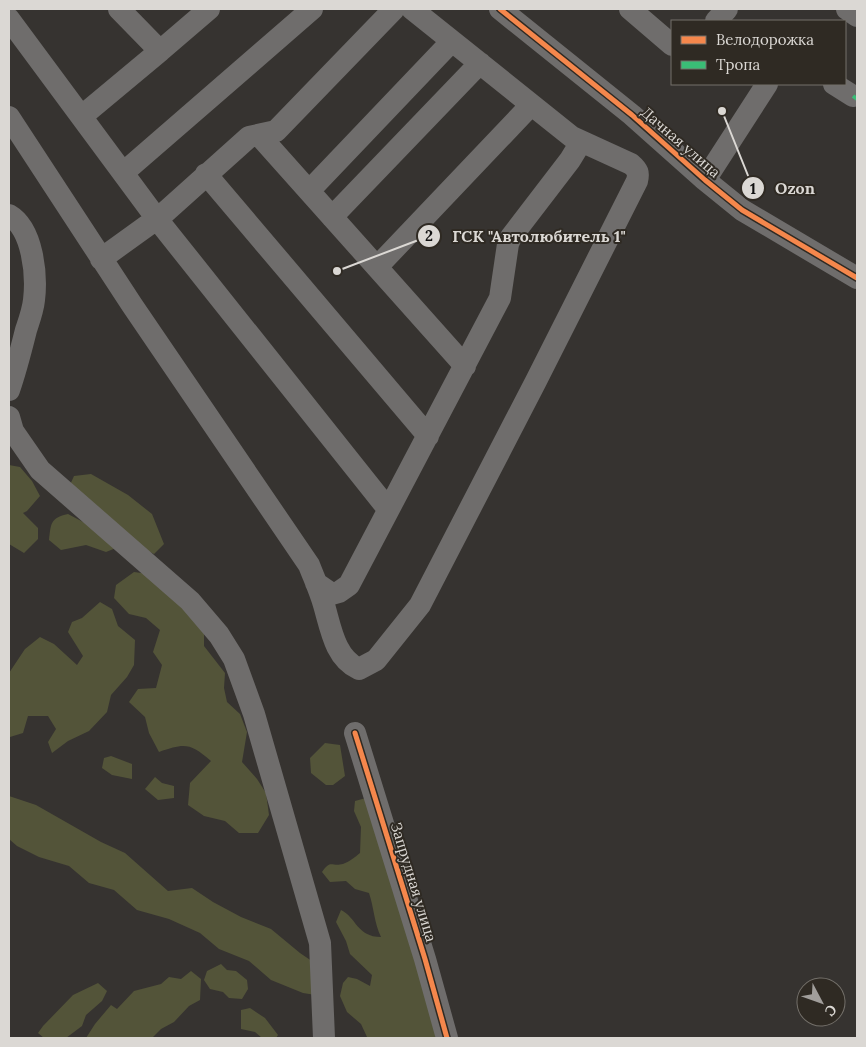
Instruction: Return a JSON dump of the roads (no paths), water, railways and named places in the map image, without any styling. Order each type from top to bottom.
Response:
[{"type":"street","points":[[119,9],[160,51]]},
{"type":"street","points":[[82,116],[209,9]]},
{"type":"street","points":[[123,173],[312,9]]},
{"type":"street","points":[[101,259],[156,219],[249,137],[276,131],[282,126],[394,9]]},
{"type":"street","points":[[9,117],[101,259],[309,565],[339,651],[350,664],[359,668],[376,660],[420,605],[532,389],[639,174],[637,169],[631,164],[572,137],[412,9]]},
{"type":"street","name":"Дачная улица","points":[[500,9],[632,115],[742,210],[857,278]]},
{"type":"street","points":[[630,9],[671,44]]},
{"type":"street","points":[[717,20],[727,9]]},
{"type":"street","points":[[847,9],[857,16]]},
{"type":"street","points":[[9,18],[156,219],[388,508]]},
{"type":"street","points":[[309,192],[452,41]]},
{"type":"street","points":[[332,217],[480,63]]},
{"type":"street","points":[[705,180],[766,85]]},
{"type":"street","points":[[377,267],[531,105]]},
{"type":"street","points":[[259,135],[465,366]]},
{"type":"street","points":[[316,583],[332,594],[339,592],[349,585],[500,298],[508,244],[511,237],[570,160],[581,142]]},
{"type":"street","points":[[206,174],[428,436]]},
{"type":"street","points":[[9,215],[26,234],[32,254],[35,279],[34,302],[9,390]]},
{"type":"street","points":[[9,417],[13,431],[40,470],[190,601],[219,635],[234,659],[254,714],[320,943],[324,1038]]},
{"type":"street","name":"Запрудная улица","points":[[355,733],[425,959],[447,1038]]},
{"type":"place","name":"Ozon","points":[[722,111]]},
{"type":"place","name":"ГСК \"Автолюбитель 1\"","points":[[337,271]]}]
